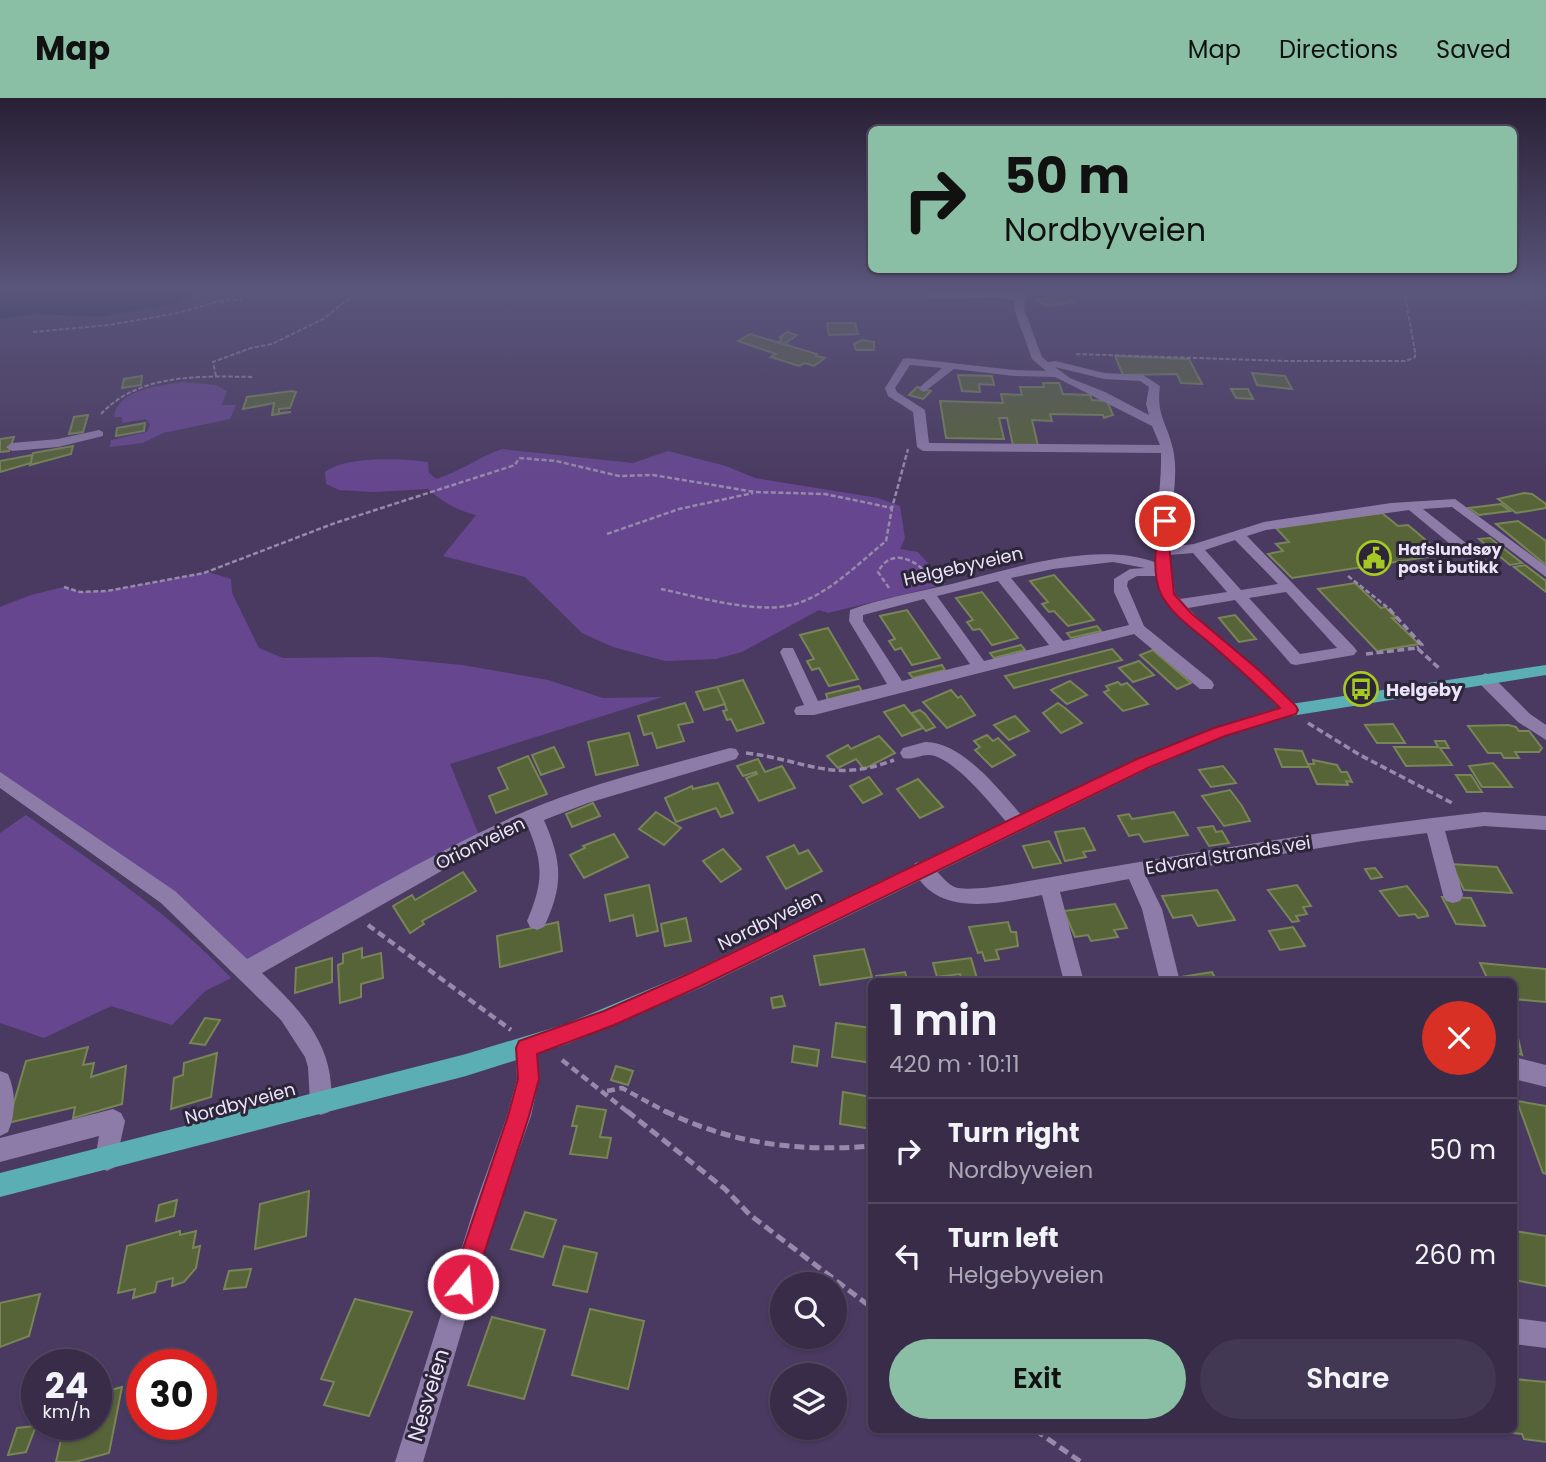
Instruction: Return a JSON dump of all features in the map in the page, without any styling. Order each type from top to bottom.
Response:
[{"type":"main road","name":"Nordbyveien","points":[[0,1185],[321,1104],[526,1048],[652,1000],[1017,822],[1184,746],[1255,719],[1291,710],[1546,670]]},
{"type":"street","points":[[1035,354],[1037,359],[1051,368],[1157,424]]},
{"type":"street","points":[[1167,449],[923,447],[919,410],[892,394],[890,388],[907,361],[1034,375],[1051,368],[1104,376],[1143,378],[1153,383],[1152,404],[1167,449],[1168,484],[1163,552],[1168,595],[1175,605],[1256,675],[1291,710]]},
{"type":"street","points":[[924,389],[950,367]]},
{"type":"street","points":[[12,447],[58,443],[99,434]]},
{"type":"street","points":[[1163,552],[1196,548],[1264,526],[1412,506],[1455,503],[1546,573]]},
{"type":"street","points":[[1412,506],[1466,550]]},
{"type":"street","points":[[1238,535],[1349,651]]},
{"type":"street","points":[[1196,548],[1296,660],[1349,651]]},
{"type":"street","name":"Helgebyveien","points":[[898,688],[854,615],[860,611],[919,593],[1098,558],[1139,560],[1164,572]]},
{"type":"street","points":[[1137,628],[1138,624],[1120,592],[1121,579],[1135,572],[1164,572]]},
{"type":"street","points":[[1002,576],[1059,648]]},
{"type":"street","points":[[1175,605],[1289,587]]},
{"type":"street","points":[[919,593],[980,667]]},
{"type":"street","points":[[788,652],[808,710],[1137,628]]},
{"type":"street","points":[[1137,628],[1206,685]]},
{"type":"street","points":[[1485,679],[1524,718],[1546,734]]},
{"type":"street","points":[[909,753],[928,748],[943,753],[979,780],[1017,822]]},
{"type":"street","name":"Orionveien","points":[[246,971],[445,859],[533,817],[584,797],[730,754]]},
{"type":"street","points":[[0,779],[168,897],[289,1013],[314,1052],[319,1067],[321,1104]]},
{"type":"street","points":[[533,817],[545,842],[552,869],[547,898],[537,920]]},
{"type":"street","name":"Edvard Strands vei","points":[[922,869],[940,888],[959,896],[997,895],[1302,842],[1484,819],[1546,823]]},
{"type":"street","points":[[1433,825],[1442,843],[1443,861],[1453,895]]},
{"type":"street","points":[[1134,870],[1152,909],[1169,978]]},
{"type":"street","points":[[1049,886],[1073,978]]},
{"type":"street","name":"Nesveien","points":[[409,1462],[483,1218],[519,1116],[528,1079],[526,1048]]},
{"type":"street","points":[[1517,1069],[1546,1076]]},
{"type":"street","points":[[0,1082],[4,1092],[0,1124]]},
{"type":"street","points":[[0,1150],[113,1121],[107,1158]]},
{"type":"street","points":[[1517,1331],[1546,1335]]},
{"type":"path","points":[[216,376],[213,362],[236,354]]},
{"type":"path","points":[[1051,368],[1061,355],[1085,354]]},
{"type":"path","points":[[1113,354],[1298,361],[1406,361],[1415,357],[1415,354]]},
{"type":"path","points":[[101,414],[108,403],[120,394],[172,382],[216,376],[254,377]]},
{"type":"path","points":[[661,589],[773,607],[794,605],[810,599],[886,541],[906,450],[912,446],[923,447]]},
{"type":"path","points":[[64,587],[80,592],[107,591],[204,573],[335,523],[446,485],[492,474],[515,465],[519,458],[556,461],[619,476],[653,475],[755,492],[825,494],[892,508]]},
{"type":"path","points":[[607,534],[647,516],[755,492]]},
{"type":"path","points":[[895,557],[923,567],[930,577],[930,583],[919,593],[889,588],[880,578],[880,565],[895,557]]},
{"type":"path","points":[[1348,576],[1398,616],[1397,620],[1422,645],[1373,655],[1349,651]]},
{"type":"path","points":[[1417,648],[1447,676]]},
{"type":"path","points":[[1291,710],[1328,737],[1484,819]]},
{"type":"path","points":[[730,754],[778,757],[850,774],[870,771],[909,753]]},
{"type":"path","points":[[351,914],[505,1023],[526,1048]]},
{"type":"path","points":[[562,1060],[725,1189],[750,1215],[868,1305]]},
{"type":"path","points":[[605,1092],[622,1088],[677,1119],[732,1139],[793,1148],[850,1149],[868,1147]]},
{"type":"path","points":[[1039,1433],[1081,1462]]},
{"type":"shaded area","points":[[183,382],[216,385],[227,391],[222,405],[236,405],[230,419],[163,433],[143,443],[110,447],[111,440],[147,432],[150,425],[146,419],[122,423],[122,417],[114,417],[123,400],[141,390]]},
{"type":"shaded area","points":[[502,449],[633,463],[668,451],[726,466],[755,478],[878,498],[900,506],[905,538],[900,549],[918,552],[946,584],[828,613],[819,610],[742,652],[716,659],[665,661],[613,647],[582,633],[525,577],[443,556],[476,515],[450,505],[428,489],[373,492],[339,490],[326,484],[325,472],[346,463],[389,459],[428,462],[429,473],[436,479]]},
{"type":"shaded area","points":[[208,572],[231,579],[232,593],[259,648],[283,658],[379,657],[462,665],[548,680],[603,698],[663,697],[450,764],[481,840],[246,971],[170,895],[0,779],[0,607],[31,595],[64,587],[80,592],[107,591]]},
{"type":"shaded area","points":[[26,815],[159,912],[231,978],[205,991],[172,1025],[111,1006],[44,1038],[0,1023],[0,833]]},
{"type":"building","points":[[776,354],[816,354],[825,358],[814,366],[805,363],[799,366],[771,357]]},
{"type":"building","points":[[1115,356],[1189,359],[1202,384],[1181,383],[1177,374],[1123,375]]},
{"type":"building","points":[[1252,373],[1285,376],[1292,389],[1257,385]]},
{"type":"building","points":[[958,375],[992,376],[994,385],[979,384],[980,392],[962,391]]},
{"type":"building","points":[[142,376],[141,385],[122,388],[124,379]]},
{"type":"building","points":[[1043,383],[1059,383],[1063,394],[1090,395],[1092,400],[1107,401],[1113,415],[1104,418],[1103,415],[1050,414],[1052,421],[1032,420],[1038,446],[1013,445],[1007,418],[999,418],[1004,439],[946,438],[940,401],[1003,403],[1001,394],[1022,395],[1020,387],[1044,387]]},
{"type":"building","points":[[917,387],[931,391],[923,399],[909,395]]},
{"type":"building","points":[[1231,389],[1248,389],[1253,399],[1236,398]]},
{"type":"building","points":[[296,392],[290,408],[279,409],[279,413],[291,412],[272,415],[274,403],[243,409],[247,397]]},
{"type":"building","points":[[88,415],[83,432],[69,434],[74,417]]},
{"type":"building","points":[[145,423],[144,431],[116,436],[117,428]]},
{"type":"building","points":[[14,437],[9,451],[0,452],[0,439]]},
{"type":"building","points":[[73,446],[71,454],[30,465],[33,453]]},
{"type":"building","points":[[32,455],[31,463],[0,472],[0,461]]},
{"type":"building","points":[[1524,493],[1532,494],[1546,504],[1546,508],[1516,513],[1498,499]]},
{"type":"building","points":[[1501,504],[1510,511],[1479,515],[1469,508]]},
{"type":"building","points":[[1382,513],[1398,526],[1408,525],[1434,547],[1424,548],[1433,556],[1292,578],[1268,554],[1283,551],[1276,544],[1289,542],[1276,528]]},
{"type":"building","points":[[1518,521],[1546,541],[1546,565],[1496,524]]},
{"type":"building","points":[[1490,538],[1522,563],[1510,565],[1479,539]]},
{"type":"building","points":[[1525,565],[1546,581],[1546,592],[1514,567]]},
{"type":"building","points":[[1054,575],[1094,620],[1068,626],[1054,611],[1049,612],[1042,604],[1048,602],[1030,581]]},
{"type":"building","points":[[1355,583],[1381,608],[1385,607],[1397,618],[1392,618],[1419,644],[1377,651],[1318,589]]},
{"type":"building","points":[[982,592],[1018,638],[992,645],[980,629],[973,630],[967,622],[973,620],[956,598]]},
{"type":"building","points":[[907,610],[940,658],[912,665],[901,648],[895,650],[889,641],[895,639],[880,616]]},
{"type":"building","points":[[1235,615],[1256,639],[1239,642],[1219,618]]},
{"type":"building","points":[[1097,626],[1101,631],[1071,638],[1067,633]]},
{"type":"building","points":[[828,628],[858,679],[829,686],[819,668],[812,670],[807,661],[814,659],[800,635]]},
{"type":"building","points":[[1021,645],[1025,650],[994,658],[990,653]]},
{"type":"building","points":[[1112,649],[1122,660],[1014,688],[1005,676]]},
{"type":"building","points":[[1153,650],[1191,683],[1177,689],[1140,655]]},
{"type":"building","points":[[1139,661],[1154,675],[1133,682],[1119,668]]},
{"type":"building","points":[[942,665],[945,670],[913,678],[909,673]]},
{"type":"building","points":[[743,680],[764,723],[737,731],[731,719],[727,720],[723,711],[727,710],[717,687]]},
{"type":"building","points":[[1070,681],[1087,695],[1067,704],[1051,690]]},
{"type":"building","points":[[1118,682],[1121,685],[1127,683],[1148,704],[1123,711],[1104,692],[1109,690],[1106,686]]},
{"type":"building","points":[[859,686],[862,691],[828,700],[826,694]]},
{"type":"building","points":[[717,687],[725,704],[704,710],[696,692]]},
{"type":"building","points":[[951,690],[958,698],[961,696],[975,715],[947,728],[923,702]]},
{"type":"building","points":[[685,703],[693,722],[678,725],[684,741],[657,748],[652,733],[644,735],[638,716]]},
{"type":"building","points":[[1058,703],[1082,723],[1061,733],[1043,713]]},
{"type":"building","points":[[904,705],[923,728],[902,736],[884,712]]},
{"type":"building","points":[[920,710],[935,727],[926,731],[912,713]]},
{"type":"building","points":[[1015,716],[1029,731],[1009,740],[994,725]]},
{"type":"building","points":[[1393,724],[1405,743],[1377,743],[1365,725]]},
{"type":"building","points":[[1508,725],[1519,731],[1529,731],[1542,748],[1539,752],[1515,752],[1519,758],[1504,758],[1501,753],[1488,753],[1468,726]]},
{"type":"building","points":[[629,733],[638,765],[596,775],[588,742]]},
{"type":"building","points":[[987,735],[993,741],[998,738],[1015,755],[992,767],[975,750],[980,747],[974,741]]},
{"type":"building","points":[[879,736],[895,753],[864,769],[856,759],[838,768],[827,756],[848,745],[851,749]]},
{"type":"building","points":[[1435,741],[1445,741],[1449,748],[1440,748],[1452,765],[1406,766],[1394,747],[1438,747]]},
{"type":"building","points":[[554,747],[564,767],[541,775],[532,755]]},
{"type":"building","points":[[1275,749],[1302,751],[1309,767],[1282,767]]},
{"type":"building","points":[[528,756],[547,794],[496,813],[489,796],[508,789],[498,768]]},
{"type":"building","points":[[758,759],[765,772],[782,766],[795,788],[759,801],[746,778],[757,774],[756,772],[743,776],[737,766]]},
{"type":"building","points":[[1313,760],[1337,765],[1341,772],[1347,772],[1352,782],[1346,781],[1348,785],[1317,784],[1308,764],[1314,764]]},
{"type":"building","points":[[1493,763],[1512,787],[1482,787],[1469,766]]},
{"type":"building","points":[[1223,766],[1236,783],[1211,787],[1199,770]]},
{"type":"building","points":[[1456,775],[1471,775],[1482,792],[1467,792]]},
{"type":"building","points":[[869,777],[882,794],[863,803],[850,786]]},
{"type":"building","points":[[918,779],[943,807],[920,818],[897,789]]},
{"type":"building","points":[[718,783],[733,813],[721,817],[716,808],[676,822],[665,798],[692,786],[693,789]]},
{"type":"building","points":[[1230,790],[1250,821],[1224,826],[1202,796]]},
{"type":"building","points":[[593,803],[600,816],[572,827],[566,814]]},
{"type":"building","points":[[656,812],[681,828],[664,845],[639,829]]},
{"type":"building","points":[[1174,812],[1188,835],[1144,842],[1139,834],[1129,836],[1118,816],[1129,814],[1132,819]]},
{"type":"building","points":[[1213,826],[1216,832],[1222,831],[1229,843],[1209,846],[1198,828]]},
{"type":"building","points":[[1084,828],[1095,850],[1083,852],[1086,857],[1065,861],[1055,832]]},
{"type":"building","points":[[614,834],[628,857],[584,878],[570,855],[585,848],[583,846]]},
{"type":"building","points":[[1049,841],[1061,863],[1033,868],[1023,846]]},
{"type":"building","points":[[794,845],[799,854],[808,850],[822,871],[786,889],[767,857]]},
{"type":"building","points":[[723,849],[741,869],[721,882],[703,861]]},
{"type":"building","points":[[1451,864],[1497,867],[1512,893],[1464,890]]},
{"type":"building","points":[[1375,868],[1382,877],[1371,879],[1365,869]]},
{"type":"building","points":[[463,872],[476,891],[422,921],[424,924],[410,933],[393,906],[412,895],[415,900]]},
{"type":"building","points":[[649,885],[658,931],[637,936],[633,915],[610,921],[605,895]]},
{"type":"building","points":[[1297,885],[1311,906],[1303,907],[1307,914],[1296,916],[1299,921],[1292,922],[1268,890]]},
{"type":"building","points":[[1407,886],[1428,916],[1399,916],[1380,891]]},
{"type":"building","points":[[1217,890],[1235,920],[1198,926],[1192,915],[1173,918],[1162,896]]},
{"type":"building","points":[[1442,897],[1471,898],[1485,926],[1456,924]]},
{"type":"building","points":[[1115,904],[1127,928],[1114,930],[1118,937],[1091,941],[1088,935],[1075,937],[1064,911]]},
{"type":"building","points":[[686,918],[691,941],[665,946],[661,924]]},
{"type":"building","points":[[558,922],[562,951],[500,967],[497,936]]},
{"type":"building","points":[[1008,922],[1011,932],[1016,932],[1018,946],[996,950],[999,959],[985,961],[982,952],[978,953],[969,927]]},
{"type":"building","points":[[1293,927],[1305,946],[1280,950],[1269,931]]},
{"type":"building","points":[[362,948],[362,958],[381,953],[383,978],[361,984],[361,997],[340,1003],[338,965],[343,963],[343,954]]},
{"type":"building","points":[[864,949],[872,977],[820,985],[814,956]]},
{"type":"building","points":[[332,958],[332,982],[295,993],[296,968]]},
{"type":"building","points":[[971,958],[977,978],[961,978],[960,974],[937,977],[933,963]]},
{"type":"building","points":[[1480,963],[1546,969],[1546,1002],[1517,999],[1517,978],[1487,978]]},
{"type":"building","points":[[905,972],[907,978],[876,978]]},
{"type":"building","points":[[1212,972],[1215,978],[1182,978]]},
{"type":"building","points":[[782,996],[785,1006],[773,1008],[771,998]]},
{"type":"building","points":[[205,1018],[220,1020],[205,1045],[190,1043]]},
{"type":"building","points":[[836,1023],[868,1027],[868,1062],[832,1057]]},
{"type":"building","points":[[1517,1034],[1522,1055],[1517,1053]]},
{"type":"building","points":[[794,1046],[819,1050],[817,1066],[792,1062]]},
{"type":"building","points":[[88,1047],[83,1065],[94,1063],[91,1077],[126,1066],[122,1104],[73,1118],[75,1107],[8,1123],[26,1061]]},
{"type":"building","points":[[217,1053],[211,1097],[171,1109],[174,1078],[183,1075],[184,1063]]},
{"type":"building","points":[[616,1066],[633,1071],[628,1085],[611,1080]]},
{"type":"building","points":[[843,1092],[868,1096],[868,1128],[840,1124]]},
{"type":"building","points":[[1517,1101],[1546,1106],[1546,1174],[1543,1173]]},
{"type":"building","points":[[577,1106],[606,1110],[600,1137],[611,1138],[607,1158],[570,1154],[577,1126],[572,1126]]},
{"type":"building","points":[[309,1191],[306,1236],[255,1249],[260,1204]]},
{"type":"building","points":[[177,1200],[174,1216],[156,1221],[159,1205]]},
{"type":"building","points":[[525,1212],[556,1220],[543,1257],[511,1249]]},
{"type":"building","points":[[180,1231],[180,1235],[196,1231],[193,1248],[200,1246],[196,1268],[184,1282],[172,1286],[173,1278],[157,1282],[155,1292],[133,1298],[135,1289],[118,1293],[127,1246]]},
{"type":"building","points":[[1517,1231],[1546,1236],[1546,1286],[1517,1281]]},
{"type":"building","points":[[564,1246],[597,1253],[587,1292],[553,1285]]},
{"type":"building","points":[[251,1269],[246,1287],[224,1289],[229,1271]]},
{"type":"building","points":[[40,1294],[29,1336],[0,1347],[0,1303]]},
{"type":"building","points":[[355,1299],[412,1312],[369,1416],[324,1405],[334,1382],[321,1379]]},
{"type":"building","points":[[590,1309],[644,1321],[628,1389],[572,1375]]},
{"type":"building","points":[[492,1317],[545,1330],[524,1399],[468,1385]]},
{"type":"building","points":[[1517,1379],[1546,1382],[1546,1442],[1524,1439],[1522,1434],[1512,1433],[1517,1433]]},
{"type":"building","points":[[122,1387],[112,1438],[112,1390]]},
{"type":"building","points":[[17,1428],[21,1428],[21,1440],[31,1440],[26,1452],[8,1455]]},
{"type":"building","points":[[61,1440],[112,1440],[109,1453],[75,1462],[56,1462]]},
{"type":"place","name":"Hafslundsøy post i butikk","points":[[1374,558]]},
{"type":"place","name":"Helgeby","points":[[1361,689]]},
{"type":"route","points":[[463,1284],[487,1205],[519,1116],[528,1079],[526,1048],[652,1000],[1142,764],[1219,732],[1291,710],[1256,675],[1186,616],[1168,595],[1162,544],[1165,521]]}]
